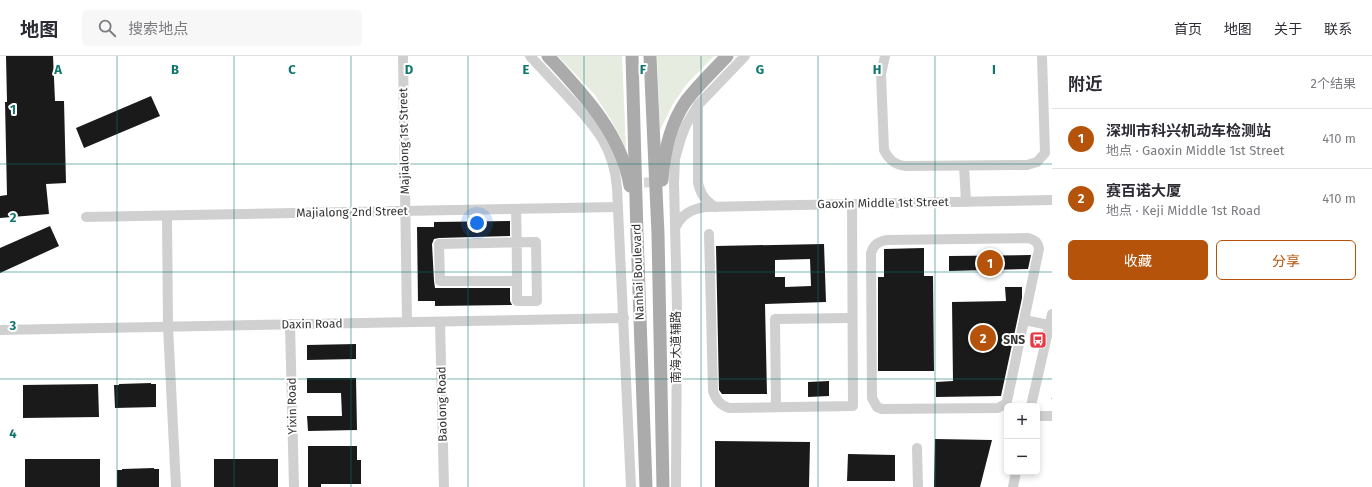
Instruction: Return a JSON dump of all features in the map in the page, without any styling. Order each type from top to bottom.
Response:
[{"type":"main road","points":[[548,56],[605,123],[612,135],[625,164],[637,234]]},
{"type":"main road","name":"Nanhai Boulevard","points":[[632,56],[646,487]]},
{"type":"main road","name":"Nanhai Boulevard","points":[[650,56],[658,234],[664,466],[663,487]]},
{"type":"main road","points":[[658,234],[663,166],[673,127],[685,103],[701,83],[727,56]]},
{"type":"main road","points":[[664,466],[667,487]]},
{"type":"street","name":"Majialong 1st Street","points":[[403,56],[407,322]]},
{"type":"street","points":[[530,56],[597,129],[612,158],[620,183],[618,207],[631,487]]},
{"type":"street","name":"南海大道辅路","points":[[676,487],[677,308],[674,207],[671,182],[675,159],[686,125],[698,105],[745,56]]},
{"type":"street","points":[[885,56],[882,74],[883,144],[884,150],[890,160],[900,166],[1026,165],[1033,164],[1041,159],[1045,153],[1048,141],[1042,56]]},
{"type":"street","points":[[698,105],[698,183],[702,195],[715,207]]},
{"type":"street","points":[[964,166],[966,202]]},
{"type":"street","name":"Gaoxin Middle 1st Street","points":[[675,228],[682,216],[687,212],[699,208],[1052,200]]},
{"type":"street","points":[[709,234],[714,396],[723,405],[730,408],[853,406],[852,204]]},
{"type":"street","name":"Majialong 2nd Street","points":[[86,218],[618,207]]},
{"type":"street","points":[[516,209],[517,243],[517,280],[517,301],[537,301],[536,242],[517,243],[439,244],[440,281],[517,280]]},
{"type":"street","points":[[167,216],[168,327],[176,487]]},
{"type":"street","points":[[1028,238],[1034,240],[1038,244],[1038,249],[1024,320],[1007,401],[1002,407],[882,409],[874,402],[872,398],[871,253],[873,246],[879,242],[886,240],[910,239],[1028,238]]},
{"type":"street","points":[[1032,403],[1052,314]]},
{"type":"street","name":"Daxin Road","points":[[0,330],[624,318]]},
{"type":"street","points":[[776,407],[775,318],[852,318]]},
{"type":"street","points":[[1024,320],[1050,325]]},
{"type":"street","name":"Baolong Road","points":[[440,322],[444,487]]},
{"type":"street","name":"Yixin Road","points":[[290,324],[294,487]]},
{"type":"street","points":[[1040,416],[1052,416]]},
{"type":"street","points":[[918,448],[918,487]]},
{"type":"street","points":[[1013,487],[1015,475]]},
{"type":"shaded area","points":[[558,56],[622,56],[626,149],[613,123],[595,95]]},
{"type":"shaded area","points":[[657,56],[714,56],[686,85],[673,104],[660,130]]},
{"type":"building","points":[[6,56],[53,56],[55,101],[64,101],[66,183],[46,184],[49,214],[0,218],[0,196],[7,195],[5,102],[7,102]]},
{"type":"building","points":[[151,96],[160,116],[84,148],[76,128]]},
{"type":"building","points":[[510,221],[510,236],[439,238],[434,239],[432,244],[435,288],[510,288],[510,301],[512,305],[435,306],[435,301],[418,301],[417,227],[434,227],[434,222]]},
{"type":"building","points":[[50,226],[59,246],[0,273],[0,248]]},
{"type":"building","points":[[824,244],[826,302],[765,304],[767,394],[722,394],[719,390],[716,246]],"holes":[[[810,259],[811,286],[785,287],[785,277],[775,277],[775,260]]]},
{"type":"building","points":[[924,248],[924,276],[933,276],[934,371],[878,371],[878,277],[884,277],[884,249]]},
{"type":"building","points":[[1031,255],[1028,269],[949,271],[949,256]]},
{"type":"building","points":[[1005,287],[1022,287],[1022,298],[1001,396],[936,397],[936,382],[953,381],[952,302],[1006,301]]},
{"type":"building","points":[[356,344],[356,359],[307,360],[307,345]]},
{"type":"building","points":[[307,378],[356,378],[357,430],[308,431],[307,416],[342,416],[341,393],[307,393]]},
{"type":"building","points":[[829,381],[829,396],[808,397],[808,382]]},
{"type":"building","points":[[98,384],[99,417],[23,418],[23,385]]},
{"type":"building","points":[[156,384],[156,407],[115,408],[114,385]]},
{"type":"building","points":[[935,439],[992,440],[980,487],[934,487]]},
{"type":"building","points":[[715,441],[810,442],[809,487],[715,487]]},
{"type":"building","points":[[308,446],[357,446],[357,460],[361,460],[361,484],[321,484],[321,487],[308,487]]},
{"type":"building","points":[[848,454],[895,455],[895,481],[847,481]]},
{"type":"building","points":[[25,459],[100,459],[100,487],[25,487]]},
{"type":"building","points":[[214,459],[278,459],[278,487],[214,487]]},
{"type":"building","points":[[159,469],[159,487],[117,487],[117,470]]},
{"type":"tunnel","points":[[629,183],[661,182]]},
{"type":"place","name":"深圳市科兴机动车检测站","points":[[990,263]]},
{"type":"place","name":"赛百诺大厦","points":[[983,338]]},
{"type":"place","name":"SNS","points":[[1038,340]]}]
